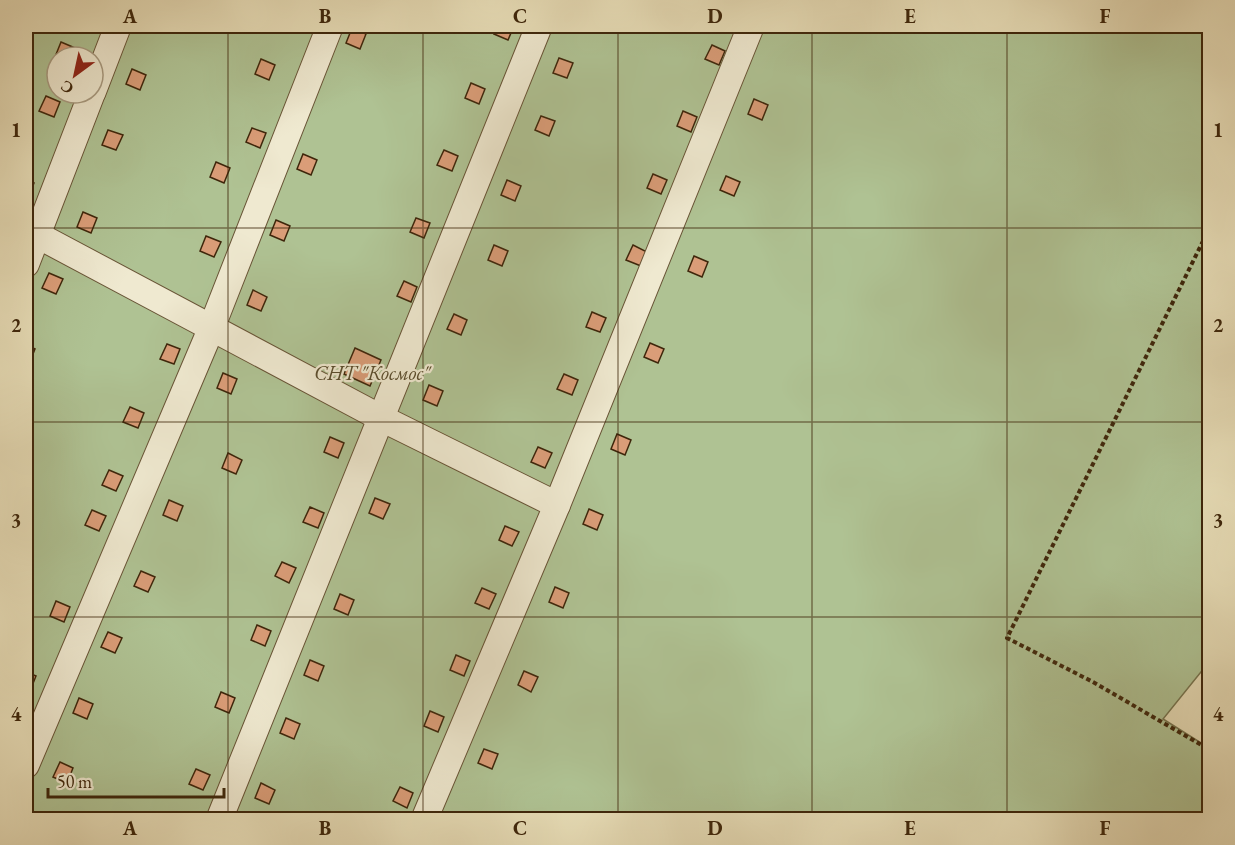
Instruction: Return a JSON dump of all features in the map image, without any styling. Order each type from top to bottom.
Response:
[{"type":"street","points":[[105,60],[118,26]]},
{"type":"street","points":[[26,765],[211,329],[330,26]]},
{"type":"street","points":[[219,819],[539,26]]},
{"type":"street","points":[[424,819],[557,505],[751,26]]},
{"type":"street","points":[[26,264],[32,232],[87,105]]},
{"type":"street","points":[[32,232],[381,418],[557,505]]},
{"type":"path","points":[[1209,227],[1007,638],[1093,682],[1209,750]]},
{"type":"green space","name":"СНТ \"Космос\"","points":[[26,26],[1209,26],[1209,662],[1163,719],[1209,748],[1209,819],[26,819]]},
{"type":"building","points":[[498,26],[514,26],[508,40],[494,34]]},
{"type":"building","points":[[352,28],[366,34],[360,49],[346,43]]},
{"type":"building","points":[[712,45],[725,51],[719,65],[705,59]]},
{"type":"building","points":[[559,58],[573,63],[567,78],[553,73]]},
{"type":"building","points":[[261,59],[275,65],[269,80],[255,74]]},
{"type":"building","points":[[132,69],[146,75],[140,90],[126,84]]},
{"type":"building","points":[[471,83],[485,89],[479,104],[465,98]]},
{"type":"building","points":[[45,98],[45,105],[59,105],[54,117],[39,111]]},
{"type":"building","points":[[754,99],[768,105],[762,120],[748,114]]},
{"type":"building","points":[[683,111],[697,117],[691,132],[677,126]]},
{"type":"building","points":[[541,116],[555,121],[549,136],[535,130]]},
{"type":"building","points":[[252,128],[266,133],[260,148],[246,142]]},
{"type":"building","points":[[108,130],[123,135],[116,150],[102,145]]},
{"type":"building","points":[[444,150],[458,156],[452,171],[437,165]]},
{"type":"building","points":[[303,154],[317,160],[311,175],[297,169]]},
{"type":"building","points":[[216,162],[230,168],[224,183],[210,177]]},
{"type":"building","points":[[653,174],[667,180],[661,194],[647,188]]},
{"type":"building","points":[[726,176],[740,182],[734,196],[720,190]]},
{"type":"building","points":[[26,180],[34,183],[28,198],[26,197]]},
{"type":"building","points":[[507,180],[521,186],[515,201],[501,195]]},
{"type":"building","points":[[83,212],[97,218],[91,233],[77,227]]},
{"type":"building","points":[[416,218],[430,223],[424,238],[410,232]]},
{"type":"building","points":[[276,220],[290,226],[284,241],[270,235]]},
{"type":"building","points":[[206,236],[221,242],[214,257],[200,251]]},
{"type":"building","points":[[494,245],[508,251],[502,266],[488,260]]},
{"type":"building","points":[[633,245],[647,252],[641,266],[626,260]]},
{"type":"building","points":[[694,256],[708,262],[702,277],[688,271]]},
{"type":"building","points":[[49,273],[63,279],[56,294],[42,288]]},
{"type":"building","points":[[404,281],[417,287],[411,302],[397,296]]},
{"type":"building","points":[[253,290],[267,297],[261,311],[247,305]]},
{"type":"building","points":[[592,312],[606,318],[600,332],[586,327]]},
{"type":"building","points":[[454,314],[467,320],[461,335],[447,329]]},
{"type":"building","points":[[650,343],[664,349],[658,363],[644,357]]},
{"type":"building","points":[[167,344],[180,349],[174,364],[160,359]]},
{"type":"building","points":[[26,345],[35,349],[29,364],[26,362]]},
{"type":"building","points":[[355,348],[381,360],[370,386],[344,374]]},
{"type":"building","points":[[223,373],[237,379],[231,394],[217,388]]},
{"type":"building","points":[[564,374],[578,380],[572,395],[557,389]]},
{"type":"building","points":[[429,385],[443,391],[437,406],[423,400]]},
{"type":"building","points":[[130,407],[144,413],[138,428],[123,422]]},
{"type":"building","points":[[617,434],[631,440],[625,455],[611,449]]},
{"type":"building","points":[[330,437],[344,443],[338,458],[324,452]]},
{"type":"building","points":[[538,447],[552,453],[545,468],[531,462]]},
{"type":"building","points":[[228,453],[242,460],[236,474],[222,468]]},
{"type":"building","points":[[109,470],[123,476],[116,491],[102,485]]},
{"type":"building","points":[[375,498],[390,504],[383,519],[369,513]]},
{"type":"building","points":[[169,500],[183,506],[177,521],[163,515]]},
{"type":"building","points":[[310,507],[324,513],[318,528],[303,522]]},
{"type":"building","points":[[589,509],[603,515],[597,530],[583,524]]},
{"type":"building","points":[[92,510],[106,516],[99,531],[85,525]]},
{"type":"building","points":[[505,526],[519,532],[512,546],[499,540]]},
{"type":"building","points":[[282,562],[296,568],[289,583],[275,576]]},
{"type":"building","points":[[141,571],[155,577],[148,592],[134,586]]},
{"type":"building","points":[[555,587],[569,593],[563,608],[549,602]]},
{"type":"building","points":[[482,588],[496,594],[489,609],[475,603]]},
{"type":"building","points":[[340,594],[354,600],[348,615],[334,609]]},
{"type":"building","points":[[56,601],[70,607],[64,622],[50,616]]},
{"type":"building","points":[[257,625],[271,631],[265,646],[251,640]]},
{"type":"building","points":[[108,632],[122,638],[115,653],[101,647]]},
{"type":"building","points":[[456,655],[470,661],[464,676],[450,670]]},
{"type":"building","points":[[310,660],[324,666],[318,681],[304,675]]},
{"type":"building","points":[[524,671],[538,677],[531,692],[518,685]]},
{"type":"building","points":[[26,672],[36,676],[30,691],[26,689]]},
{"type":"building","points":[[221,692],[235,698],[229,713],[215,707]]},
{"type":"building","points":[[79,698],[93,704],[87,719],[73,713]]},
{"type":"building","points":[[430,711],[444,717],[438,732],[424,726]]},
{"type":"building","points":[[286,718],[300,724],[294,739],[280,733]]},
{"type":"building","points":[[484,749],[498,754],[492,769],[478,763]]},
{"type":"building","points":[[60,762],[73,768],[67,783],[53,777]]},
{"type":"building","points":[[196,769],[210,775],[203,790],[189,784]]},
{"type":"building","points":[[261,783],[275,790],[269,804],[255,798]]},
{"type":"building","points":[[400,787],[413,793],[407,808],[393,801]]}]
